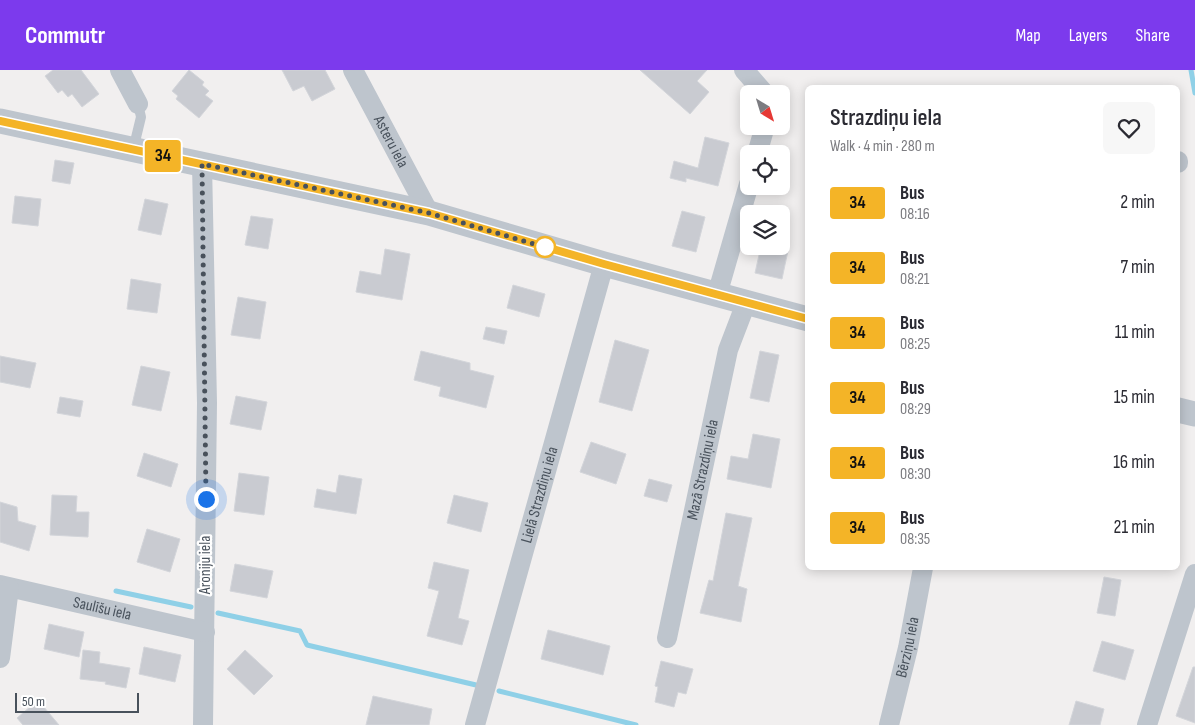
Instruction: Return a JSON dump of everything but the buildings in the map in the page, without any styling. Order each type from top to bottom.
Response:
[{"type":"street","points":[[120,70],[138,104]]},
{"type":"street","name":"Asteru iela","points":[[353,70],[429,213]]},
{"type":"street","points":[[744,70],[757,85]]},
{"type":"street","points":[[0,121],[429,213],[604,264],[805,318]]},
{"type":"street","name":"Aroniju iela","points":[[202,164],[206,403],[203,725]]},
{"type":"street","points":[[717,295],[746,195]]},
{"type":"street","name":"Lielā Strazdiņu iela","points":[[475,725],[604,264]]},
{"type":"street","name":"Mazā Strazdiņu iela","points":[[667,638],[728,350],[746,303]]},
{"type":"street","points":[[1180,410],[1195,414]]},
{"type":"street","name":"Bērziņu iela","points":[[889,725],[908,648],[923,570]]},
{"type":"street","points":[[1147,725],[1195,574]]},
{"type":"street","points":[[0,658],[5,586]]},
{"type":"street","name":"Saulīšu iela","points":[[5,586],[205,632]]},
{"type":"lane","points":[[133,150],[141,117],[138,104]]},
{"type":"waterway","points":[[1191,70],[1195,93]]},
{"type":"waterway","points":[[116,591],[191,607]]},
{"type":"waterway","points":[[218,613],[300,631],[307,645],[476,685]]},
{"type":"waterway","points":[[499,691],[636,725]]},
{"type":"bus line","name":"34","points":[[0,121],[429,213],[604,264],[805,318]]},
{"type":"route","points":[[206,499],[202,164],[429,213],[551,249],[545,247]]}]
